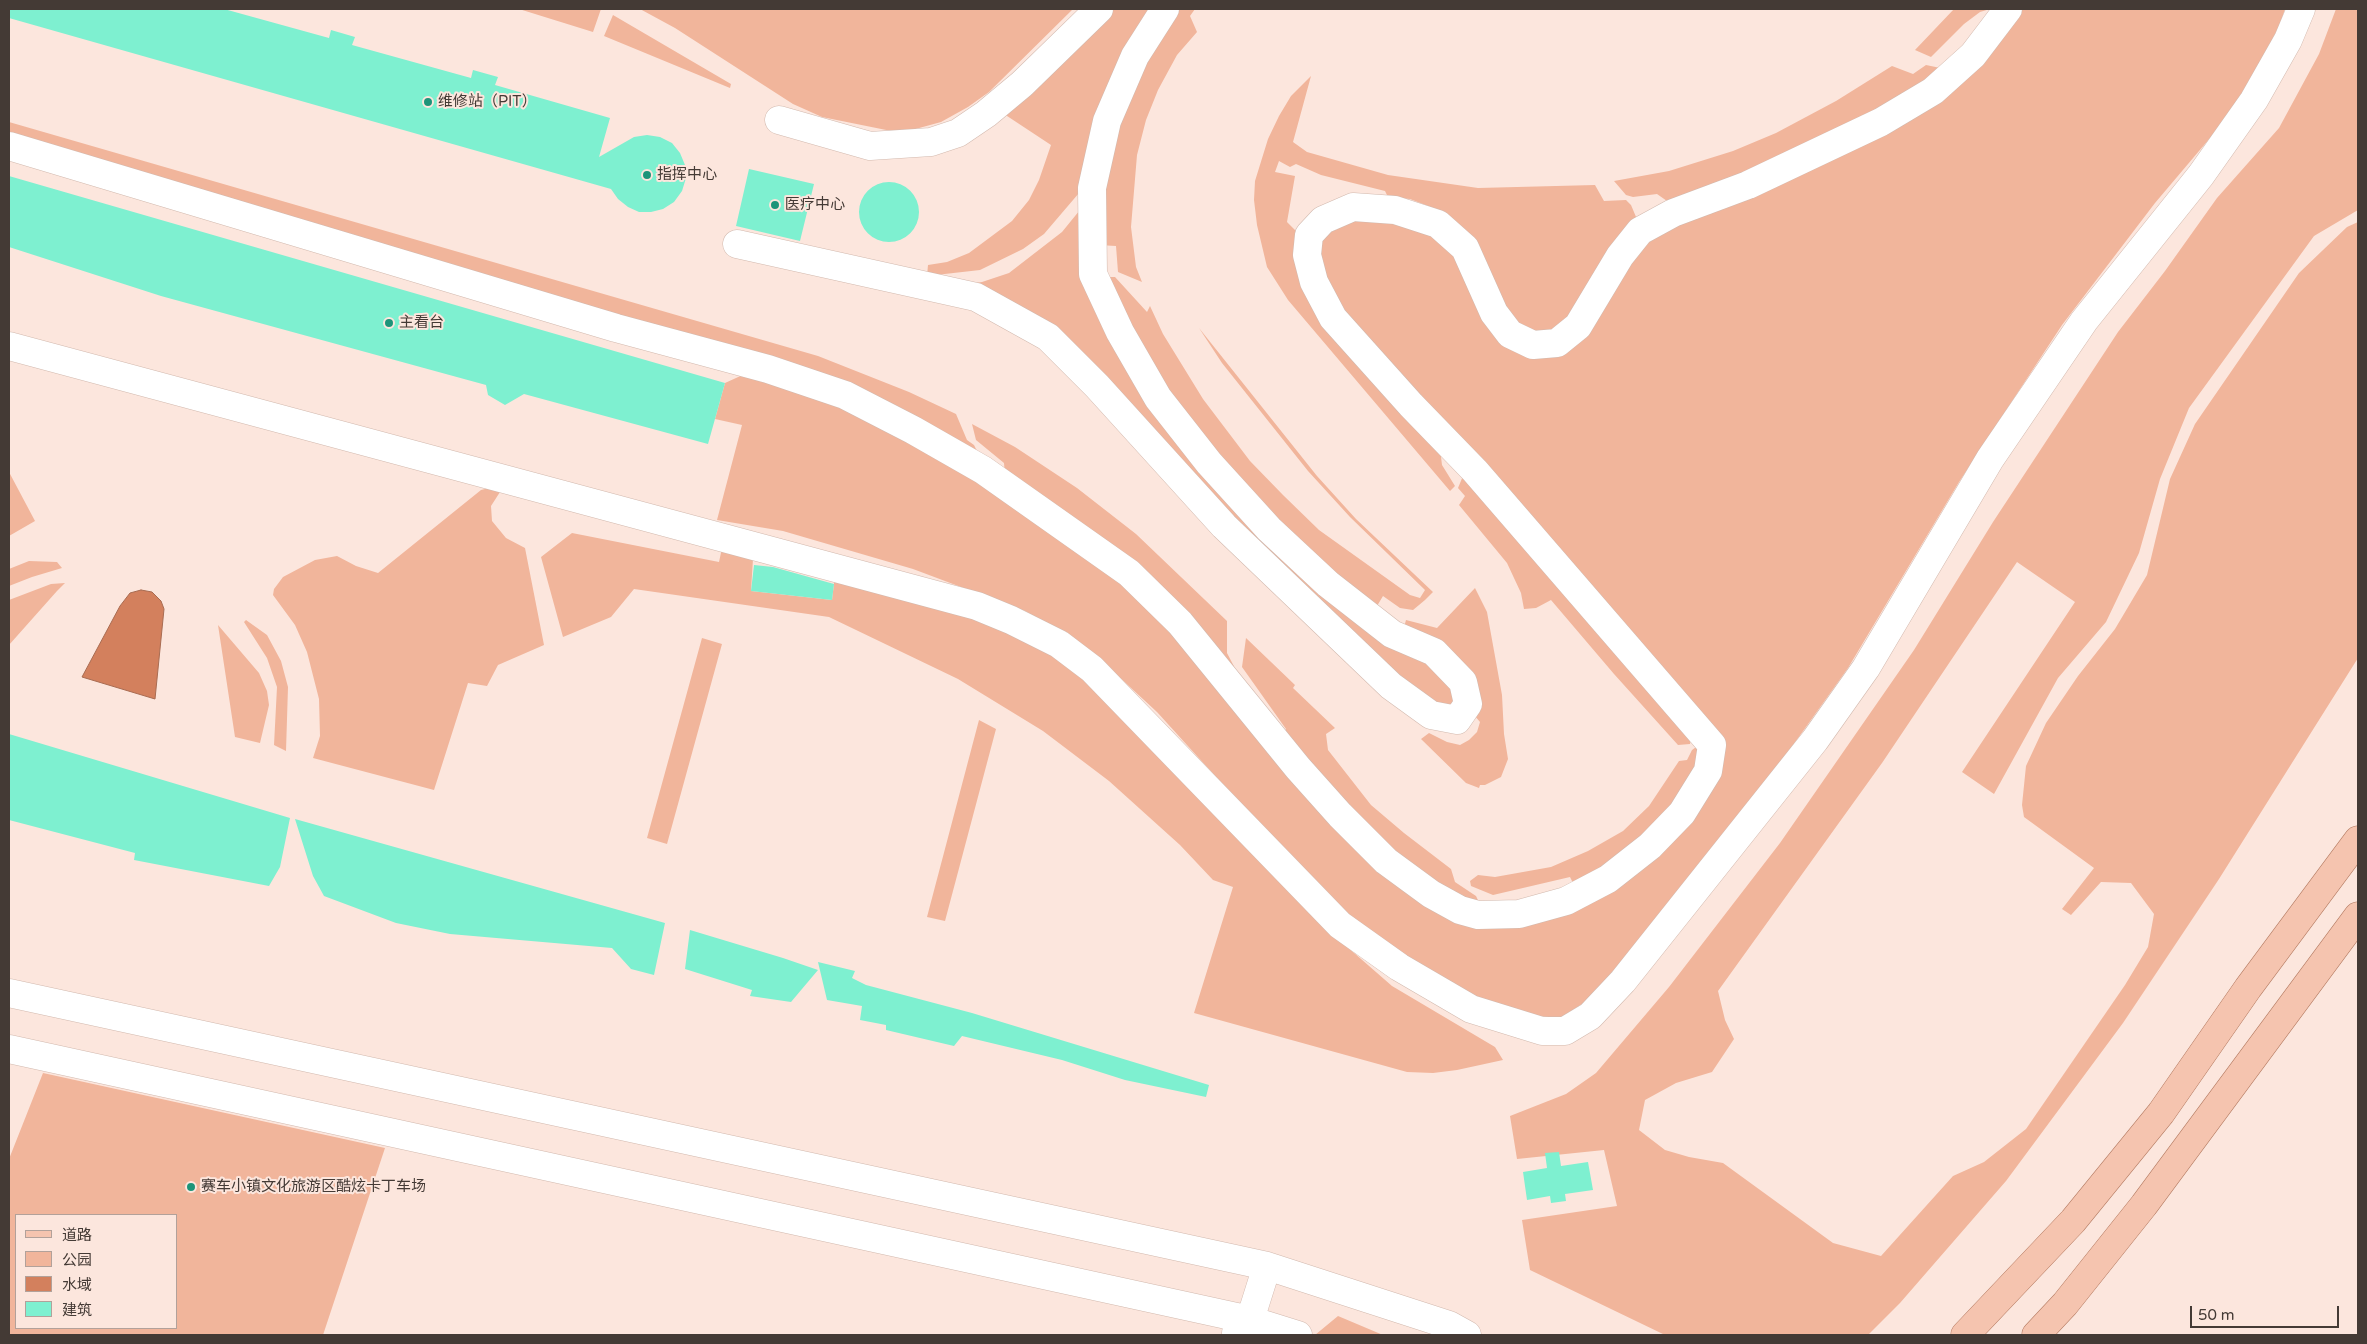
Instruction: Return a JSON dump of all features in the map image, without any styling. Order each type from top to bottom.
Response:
[{"type":"main road","points":[[1965,1335],[2074,1221],[2161,1113],[2248,988],[2358,840]]},
{"type":"main road","points":[[2036,1335],[2065,1304],[2144,1205],[2358,916]]},
{"type":"street","points":[[779,120],[870,146],[931,142],[958,132],[986,114],[1022,84],[1098,9]]},
{"type":"street","points":[[736,244],[976,297],[1048,337],[1097,386],[1224,526],[1384,680],[1431,715],[1457,720],[1468,704],[1463,682],[1434,652],[1392,634],[1328,584],[1269,530],[1209,463],[1158,398],[1120,332],[1093,274],[1092,188],[1107,121],[1135,56],[1165,9]]},
{"type":"street","points":[[9,146],[616,328],[768,369],[844,395],[914,430],[983,470],[1129,573],[1180,623],[1298,768],[1386,860],[1431,894],[1460,910],[1478,915],[1519,914],[1566,901],[1608,879],[1650,846],[1682,814],[1708,771],[1712,745],[1475,471],[1411,405],[1333,318],[1314,282],[1307,255],[1309,235],[1323,220],[1353,207],[1395,210],[1438,224],[1465,248],[1494,313],[1510,334],[1533,345],[1556,343],[1578,326],[1620,256],[1640,231],[1673,213],[1748,185],[1882,122],[1933,91],[1954,73],[1973,55],[2008,9]]},
{"type":"street","points":[[9,346],[977,606],[1011,620],[1059,644],[1092,669],[1340,925],[1400,966],[1471,1009],[1542,1030],[1564,1031],[1590,1016],[1623,981],[1814,740],[1866,668],[1990,459],[2084,321],[2201,175],[2254,100],[2288,40],[2301,9]]},
{"type":"street","points":[[9,993],[1267,1266],[1449,1325],[1467,1335]]},
{"type":"street","points":[[9,1049],[1241,1328],[1298,1335]]},
{"type":"street","points":[[1241,1328],[1267,1266]]},
{"type":"green space","points":[[519,9],[601,9],[593,32]]},
{"type":"green space","points":[[640,9],[1073,9],[989,92],[968,107],[941,122],[901,133],[822,117],[793,104],[675,28]]},
{"type":"green space","points":[[1107,9],[1158,9],[1079,193],[1044,234],[1023,249],[980,270],[927,276],[928,265],[947,262],[969,253],[1012,221],[1029,200],[1039,180],[1051,145],[1001,112]]},
{"type":"green space","points":[[1176,9],[1195,9],[1190,16],[1197,32],[1177,55],[1158,90],[1146,120],[1137,155],[1131,227],[1136,267],[1142,282],[1118,272],[1116,246],[1098,245],[1098,215],[1127,90]]},
{"type":"green space","points":[[1954,9],[1990,9],[1980,12],[1964,24],[1931,57],[1915,50]]},
{"type":"green space","points":[[2016,9],[2285,9],[2279,27],[2244,92],[2221,125],[2155,203],[2062,325],[1959,482],[1848,668],[1751,804],[1658,921],[1590,999],[1560,1018],[1526,1015],[1451,987],[1358,924],[1266,832],[1157,712],[1104,663],[1068,635],[1025,611],[913,569],[783,531],[717,520],[742,425],[715,419],[725,383],[747,373],[814,393],[926,449],[1081,549],[1150,608],[1407,891],[1540,918],[1714,781],[1723,763],[1724,750],[1343,323],[1312,242],[1358,215],[1438,231],[1540,351],[1641,242],[1849,146]]},
{"type":"green space","points":[[2336,9],[2358,9],[2358,210],[2314,236],[2189,408],[2160,479],[2139,553],[2106,622],[2058,678],[1994,794],[1962,772],[2075,602],[2017,562],[1882,763],[1718,991],[1725,1020],[1734,1039],[1712,1072],[1676,1083],[1645,1100],[1639,1130],[1665,1150],[1689,1157],[1723,1163],[1833,1243],[1881,1256],[1953,1176],[1984,1162],[2026,1129],[2125,985],[2148,947],[2154,914],[2131,883],[2101,882],[2071,915],[2062,909],[2094,868],[2024,817],[2022,805],[2026,766],[2046,723],[2078,676],[2115,629],[2147,575],[2170,479],[2195,424],[2299,273],[2347,227],[2358,222],[2358,658],[2219,879],[2123,1023],[2006,1181],[1900,1303],[1868,1335],[1665,1335],[1530,1270],[1522,1220],[1617,1206],[1604,1150],[1517,1159],[1510,1116],[1566,1094],[1596,1073],[1669,987],[1780,843],[1914,650],[1993,522],[2118,332],[2165,271],[2217,198],[2279,128],[2319,54]]},
{"type":"green space","points":[[613,15],[731,84],[730,88],[604,36]]},
{"type":"green space","points":[[1926,65],[1950,70],[1852,131],[1667,201],[1657,194],[1633,197],[1626,195],[1614,181],[1669,171],[1733,151],[1776,133],[1836,101],[1892,66],[1913,74]]},
{"type":"green space","points":[[1311,76],[1293,142],[1307,152],[1388,175],[1478,188],[1595,185],[1604,201],[1626,200],[1631,205],[1639,224],[1592,289],[1553,336],[1515,327],[1448,217],[1410,199],[1388,197],[1385,191],[1321,175],[1296,164],[1290,167],[1279,161],[1275,172],[1295,176],[1287,222],[1298,233],[1294,250],[1447,449],[1441,457],[1442,465],[1455,486],[1450,491],[1288,300],[1267,267],[1257,225],[1254,200],[1255,181],[1268,139],[1279,116],[1291,96]]},
{"type":"green space","points":[[9,122],[818,356],[909,392],[956,414],[967,440],[974,445],[977,451],[909,421],[9,143]]},
{"type":"green space","points":[[1084,205],[1085,233],[1154,402],[1459,693],[1450,714],[1401,686],[1085,367],[950,287],[982,282],[1009,273],[1062,232]]},
{"type":"green space","points":[[1104,277],[1115,277],[1147,312],[1150,306],[1163,334],[1203,399],[1250,461],[1319,530],[1410,595],[1420,598],[1425,590],[1350,517],[1308,471],[1222,363],[1199,328],[1317,476],[1356,519],[1433,592],[1413,610],[1400,608],[1383,596],[1374,611],[1305,554],[1169,396]]},
{"type":"green space","points":[[972,424],[1015,447],[1077,488],[1136,534],[1227,621],[1227,653],[1239,676],[1005,475],[1004,463],[976,440]]},
{"type":"green space","points":[[9,472],[35,521],[9,536]]},
{"type":"green space","points":[[1463,476],[1692,734],[1690,744],[1678,745],[1551,600],[1536,608],[1524,609],[1521,593],[1507,563],[1459,505],[1465,496],[1458,488]]},
{"type":"green space","points":[[489,488],[500,492],[491,506],[492,521],[506,538],[525,548],[544,645],[498,665],[487,686],[468,683],[434,790],[313,758],[320,736],[319,699],[307,652],[295,625],[273,595],[274,589],[283,577],[315,560],[337,556],[356,566],[378,573],[481,490]]},
{"type":"green space","points":[[572,533],[719,562],[722,548],[753,559],[751,591],[832,600],[835,575],[908,594],[1035,642],[1098,690],[1314,918],[1392,986],[1495,1047],[1503,1060],[1433,1073],[1407,1072],[1194,1013],[1233,887],[1213,880],[1180,845],[1109,781],[1043,731],[958,679],[829,617],[634,589],[611,617],[563,637],[541,557]]},
{"type":"green space","points":[[29,561],[57,562],[62,568],[9,586],[9,569]]},
{"type":"green space","points":[[65,583],[9,645],[9,600],[51,584]]},
{"type":"green space","points":[[1475,588],[1487,612],[1502,695],[1504,734],[1508,759],[1501,777],[1485,785],[1480,785],[1479,788],[1466,783],[1421,739],[1429,733],[1447,742],[1460,745],[1477,732],[1480,722],[1403,631],[1406,620],[1437,628]]},
{"type":"green space","points":[[246,620],[267,635],[281,661],[288,687],[286,751],[274,745],[277,687],[267,658],[244,622]]},
{"type":"green space","points":[[218,625],[259,673],[267,691],[269,705],[260,743],[235,737]]},
{"type":"green space","points":[[702,638],[722,644],[667,844],[647,838]]},
{"type":"green space","points":[[1246,638],[1295,685],[1293,688],[1335,728],[1326,734],[1328,750],[1371,805],[1451,869],[1455,882],[1476,896],[1482,909],[1419,879],[1281,738],[1286,729],[1242,667]]},
{"type":"green space","points":[[979,720],[996,729],[945,921],[927,917]]},
{"type":"green space","points":[[1699,745],[1706,752],[1669,822],[1575,887],[1570,877],[1493,895],[1471,886],[1470,881],[1478,875],[1495,877],[1551,867],[1588,851],[1623,831],[1649,806],[1679,761],[1687,760],[1692,750]]},
{"type":"green space","name":"赛车小镇文化旅游区酷炫卡丁车场","points":[[43,1073],[385,1148],[323,1335],[9,1335],[9,1159]]},
{"type":"green space","points":[[1338,1316],[1383,1335],[1315,1335]]},
{"type":"water","points":[[141,590],[152,592],[161,601],[164,609],[155,699],[82,677],[120,606],[130,593]]},
{"type":"building","name":"维修站（PIT）","points":[[9,9],[224,9],[329,38],[331,30],[355,37],[352,45],[471,78],[473,70],[498,77],[495,85],[610,118],[599,157],[634,137],[647,135],[660,137],[672,143],[680,153],[685,165],[686,178],[682,191],[674,202],[663,209],[639,212],[628,207],[618,199],[611,189],[9,18]]},
{"type":"building","name":"医疗中心","points":[[749,169],[814,184],[800,241],[736,226]]},
{"type":"building","name":"主看台","points":[[9,176],[725,383],[708,444],[524,394],[505,405],[488,395],[486,385],[161,296],[9,247]]},
{"type":"building","points":[[883,182],[895,182],[906,187],[914,195],[919,206],[917,224],[906,237],[895,242],[883,242],[872,237],[864,229],[859,218],[859,206],[864,195],[872,187]]},
{"type":"building","points":[[754,565],[773,567],[834,584],[832,600],[751,591]]},
{"type":"building","points":[[9,734],[290,818],[280,867],[269,886],[134,860],[135,853],[9,820]]},
{"type":"building","points":[[295,819],[665,923],[654,975],[631,969],[612,948],[450,934],[396,923],[324,896],[313,876]]},
{"type":"building","points":[[690,930],[818,970],[791,1002],[750,996],[752,990],[685,969]]},
{"type":"building","points":[[818,962],[855,971],[852,978],[866,985],[972,1013],[1209,1085],[1206,1097],[1125,1080],[1062,1060],[962,1036],[954,1046],[886,1030],[886,1025],[860,1020],[862,1006],[827,1000]]},
{"type":"building","points":[[1559,1152],[1561,1166],[1588,1162],[1593,1190],[1565,1194],[1566,1201],[1551,1203],[1550,1196],[1527,1200],[1523,1172],[1547,1168],[1545,1153]]},
{"type":"place","name":"维修站（PIT）","points":[[428,102]]},
{"type":"place","name":"指挥中心","points":[[647,175]]},
{"type":"place","name":"医疗中心","points":[[775,205]]},
{"type":"place","name":"主看台","points":[[389,323]]},
{"type":"place","name":"赛车小镇文化旅游区酷炫卡丁车场","points":[[191,1187]]}]
